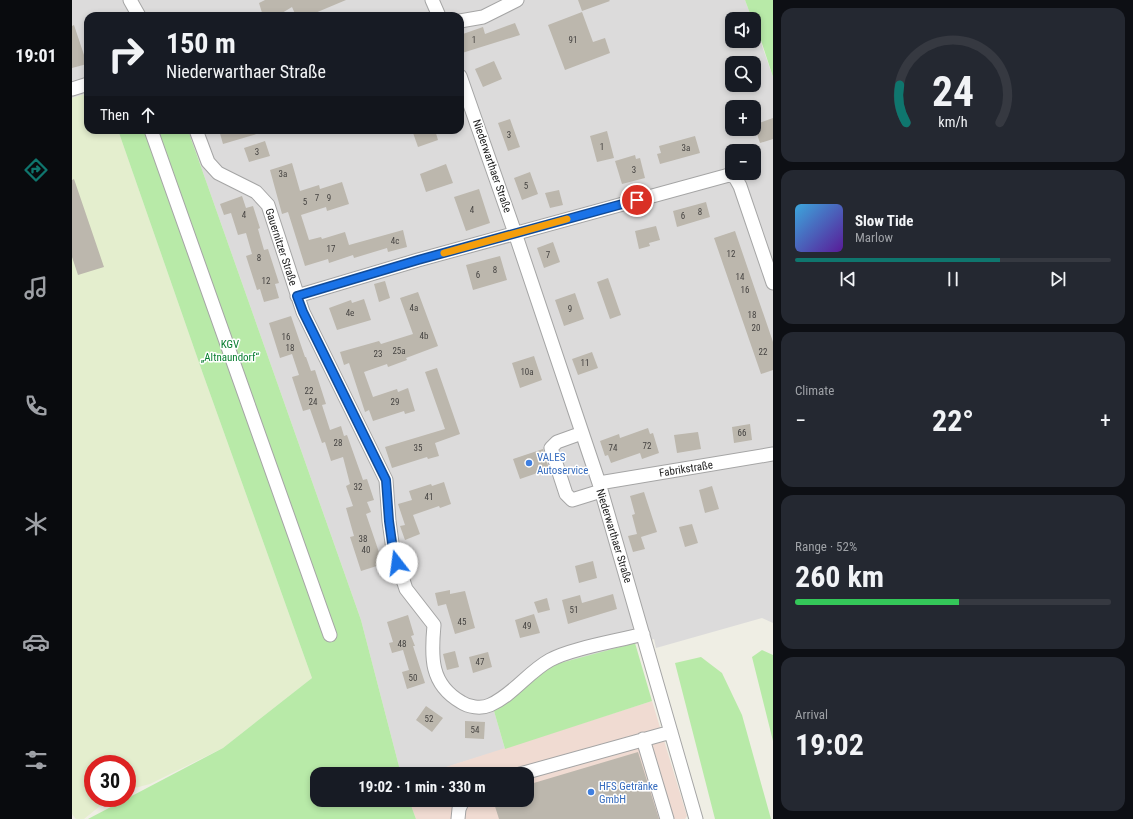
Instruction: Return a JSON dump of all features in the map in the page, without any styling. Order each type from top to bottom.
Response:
[{"type":"street","points":[[130,0],[137,12]]},
{"type":"street","points":[[432,0],[437,12]]},
{"type":"street","points":[[464,20],[483,17],[517,0]]},
{"type":"street","points":[[72,89],[84,85]]},
{"type":"street","name":"Niederwarthaer Straße","points":[[464,87],[600,487],[696,819]]},
{"type":"street","points":[[152,134],[330,635]]},
{"type":"street","name":"Gauernitzer Straße","points":[[198,134],[208,162],[218,173],[256,192],[268,205],[303,312],[386,480],[393,550],[406,589],[434,625],[432,651],[436,675],[449,696],[468,706],[488,706],[504,697],[530,673],[551,659],[575,651],[643,634]]},
{"type":"street","points":[[297,296],[418,260],[729,175],[735,177],[740,186],[773,283]]},
{"type":"street","name":"Fabrikstraße","points":[[582,433],[557,442],[551,448],[566,494],[572,500],[600,487],[773,454]]},
{"type":"street","points":[[534,770],[671,732]]},
{"type":"street","points":[[643,739],[667,819]]},
{"type":"street","points":[[458,819],[460,807]]},
{"type":"shaded area","points":[[72,0],[745,0],[749,12],[725,12],[725,48],[761,48],[761,43],[773,77],[773,623],[762,618],[656,648],[654,639],[549,666],[494,711],[505,749],[447,767],[399,767],[361,620],[189,134],[464,134],[464,12],[84,12],[84,94],[72,98]]},
{"type":"shaded area","points":[[652,701],[687,816],[685,819],[416,819],[412,807],[534,807],[534,767],[446,767]]},
{"type":"green space","points":[[745,0],[773,0],[773,77],[761,40],[761,12],[749,12]]},
{"type":"green space","points":[[84,94],[84,134],[119,134],[203,374],[312,678],[223,748],[150,784],[136,788],[136,755],[84,755],[84,807],[99,807],[84,819],[76,819],[72,814],[72,98]]},
{"type":"green space","name":"KGV „Altnaundorf“","points":[[119,134],[189,134],[361,620],[399,767],[310,767],[310,807],[412,807],[416,819],[88,819],[111,807],[136,807],[136,794],[223,748],[312,678],[203,374]]},
{"type":"green space","points":[[635,643],[652,701],[505,749],[494,711],[549,666]]},
{"type":"green space","points":[[762,650],[773,655],[773,741],[752,657]]},
{"type":"green space","points":[[701,657],[722,673],[742,715],[771,819],[715,819],[675,663]]},
{"type":"building","points":[[265,0],[346,0],[318,12],[294,12],[292,7],[284,12],[262,12],[259,3]]},
{"type":"building","points":[[578,0],[609,0],[610,1],[582,11]]},
{"type":"building","points":[[582,12],[593,42],[605,38],[610,53],[565,70],[548,25]]},
{"type":"building","points":[[515,23],[520,35],[464,52],[464,34],[483,27],[485,34]]},
{"type":"building","points":[[74,25],[84,55],[84,65],[72,68],[72,26]]},
{"type":"building","points":[[494,61],[502,79],[483,87],[475,69]]},
{"type":"building","points":[[773,118],[773,139],[760,143],[758,136],[761,136],[761,122]]},
{"type":"building","points":[[510,119],[520,147],[508,151],[498,123]]},
{"type":"building","points":[[607,131],[614,158],[597,162],[590,136]]},
{"type":"building","points":[[220,134],[257,134],[223,144]]},
{"type":"building","points":[[413,134],[436,134],[438,140],[418,147]]},
{"type":"building","points":[[695,136],[700,153],[660,164],[657,154],[661,153],[659,146]]},
{"type":"building","points":[[265,141],[270,156],[249,162],[244,148]]},
{"type":"building","points":[[635,155],[636,159],[640,158],[645,178],[622,184],[615,161]]},
{"type":"building","points":[[292,163],[300,191],[319,185],[320,189],[342,182],[349,204],[327,211],[326,207],[301,215],[309,240],[321,237],[322,239],[345,232],[349,245],[403,230],[407,247],[388,252],[387,248],[354,258],[353,255],[329,263],[328,259],[305,266],[288,212],[282,214],[270,170]]},
{"type":"building","points":[[446,164],[453,183],[426,192],[420,174]]},
{"type":"building","points":[[530,172],[538,194],[522,200],[514,178]]},
{"type":"building","points":[[74,179],[104,267],[78,275],[72,257],[72,180]]},
{"type":"building","points":[[479,189],[490,223],[466,231],[454,197]]},
{"type":"building","points":[[559,190],[563,205],[550,208],[545,193]]},
{"type":"building","points":[[242,196],[246,208],[253,206],[260,228],[258,229],[264,250],[268,249],[279,283],[275,284],[279,298],[264,302],[260,289],[257,290],[246,256],[252,254],[246,233],[238,235],[231,213],[224,215],[220,204]]},
{"type":"building","points":[[706,202],[710,217],[677,227],[673,211]]},
{"type":"building","points":[[656,226],[660,240],[649,243],[650,246],[639,249],[635,231]]},
{"type":"building","points":[[735,231],[773,342],[773,370],[761,374],[714,238]]},
{"type":"building","points":[[553,242],[560,262],[544,268],[537,248]]},
{"type":"building","points":[[500,256],[507,280],[473,290],[466,265]]},
{"type":"building","points":[[608,278],[621,315],[610,319],[597,282]]},
{"type":"building","points":[[385,281],[390,298],[379,302],[374,284]]},
{"type":"building","points":[[418,292],[438,346],[406,358],[407,360],[388,367],[387,364],[364,372],[373,397],[397,389],[398,392],[408,388],[415,411],[405,414],[404,411],[373,421],[369,410],[365,412],[349,363],[344,365],[340,352],[379,341],[381,344],[413,334],[400,298]]},
{"type":"building","points":[[575,293],[584,319],[564,326],[555,300]]},
{"type":"building","points":[[364,299],[371,320],[337,330],[329,308],[351,300],[352,303]]},
{"type":"building","points":[[291,316],[311,371],[315,370],[326,404],[322,405],[330,430],[341,426],[344,436],[347,435],[363,480],[367,479],[374,500],[367,502],[371,512],[366,514],[383,564],[361,571],[350,537],[354,536],[346,508],[353,506],[346,486],[350,484],[343,457],[331,461],[325,442],[322,443],[310,409],[303,411],[292,377],[299,375],[292,354],[280,358],[269,323]]},
{"type":"building","points":[[592,352],[598,368],[578,375],[572,359]]},
{"type":"building","points":[[534,356],[542,380],[520,388],[512,363]]},
{"type":"building","points":[[437,368],[460,434],[435,443],[439,456],[428,459],[427,457],[392,468],[385,447],[445,429],[425,372]]},
{"type":"building","points":[[750,424],[752,440],[734,443],[732,427]]},
{"type":"building","points":[[648,428],[650,434],[653,433],[659,453],[642,459],[640,453],[611,463],[608,455],[605,456],[600,441],[619,434],[620,438]]},
{"type":"building","points":[[698,432],[701,449],[677,453],[674,435]]},
{"type":"building","points":[[543,449],[549,469],[520,479],[513,459]]},
{"type":"building","points":[[444,482],[451,504],[440,508],[439,506],[413,515],[420,534],[405,540],[400,526],[405,525],[398,504],[412,500],[409,491],[431,484],[432,486]]},
{"type":"building","points":[[712,486],[719,509],[705,513],[699,490]]},
{"type":"building","points":[[644,492],[657,532],[641,537],[645,549],[633,552],[628,536],[637,534],[632,515],[635,514],[630,496]]},
{"type":"building","points":[[692,524],[698,543],[685,547],[679,527]]},
{"type":"building","points":[[593,561],[597,578],[579,583],[575,566]]},
{"type":"building","points":[[450,590],[450,594],[465,591],[475,628],[455,634],[446,604],[438,606],[435,593]]},
{"type":"building","points":[[613,594],[617,609],[568,624],[562,600],[580,595],[582,603]]},
{"type":"building","points":[[547,598],[550,610],[538,613],[534,602]]},
{"type":"building","points":[[534,614],[540,633],[520,638],[515,620]]},
{"type":"building","points":[[408,615],[414,635],[411,636],[415,646],[413,646],[425,683],[407,689],[402,672],[409,670],[403,650],[392,653],[389,643],[393,642],[387,622]]},
{"type":"building","points":[[455,651],[459,667],[447,670],[443,654]]},
{"type":"building","points":[[488,652],[492,667],[473,673],[469,657]]},
{"type":"building","points":[[426,706],[443,718],[432,732],[416,720]]},
{"type":"building","points":[[465,721],[485,722],[484,739],[465,738]]},
{"type":"building","name":"HFS Getränke GmbH","points":[[638,752],[659,819],[499,819],[495,807],[534,807],[534,783]]},
{"type":"slow traffic","points":[[444,253],[567,219]]},
{"type":"place","name":"VALES Autoservice","points":[[529,463]]},
{"type":"place","name":"HFS Getränke GmbH","points":[[591,792]]},
{"type":"route","points":[[397,563],[393,550],[389,521],[386,480],[303,312],[297,296],[418,260],[637,200]]}]
